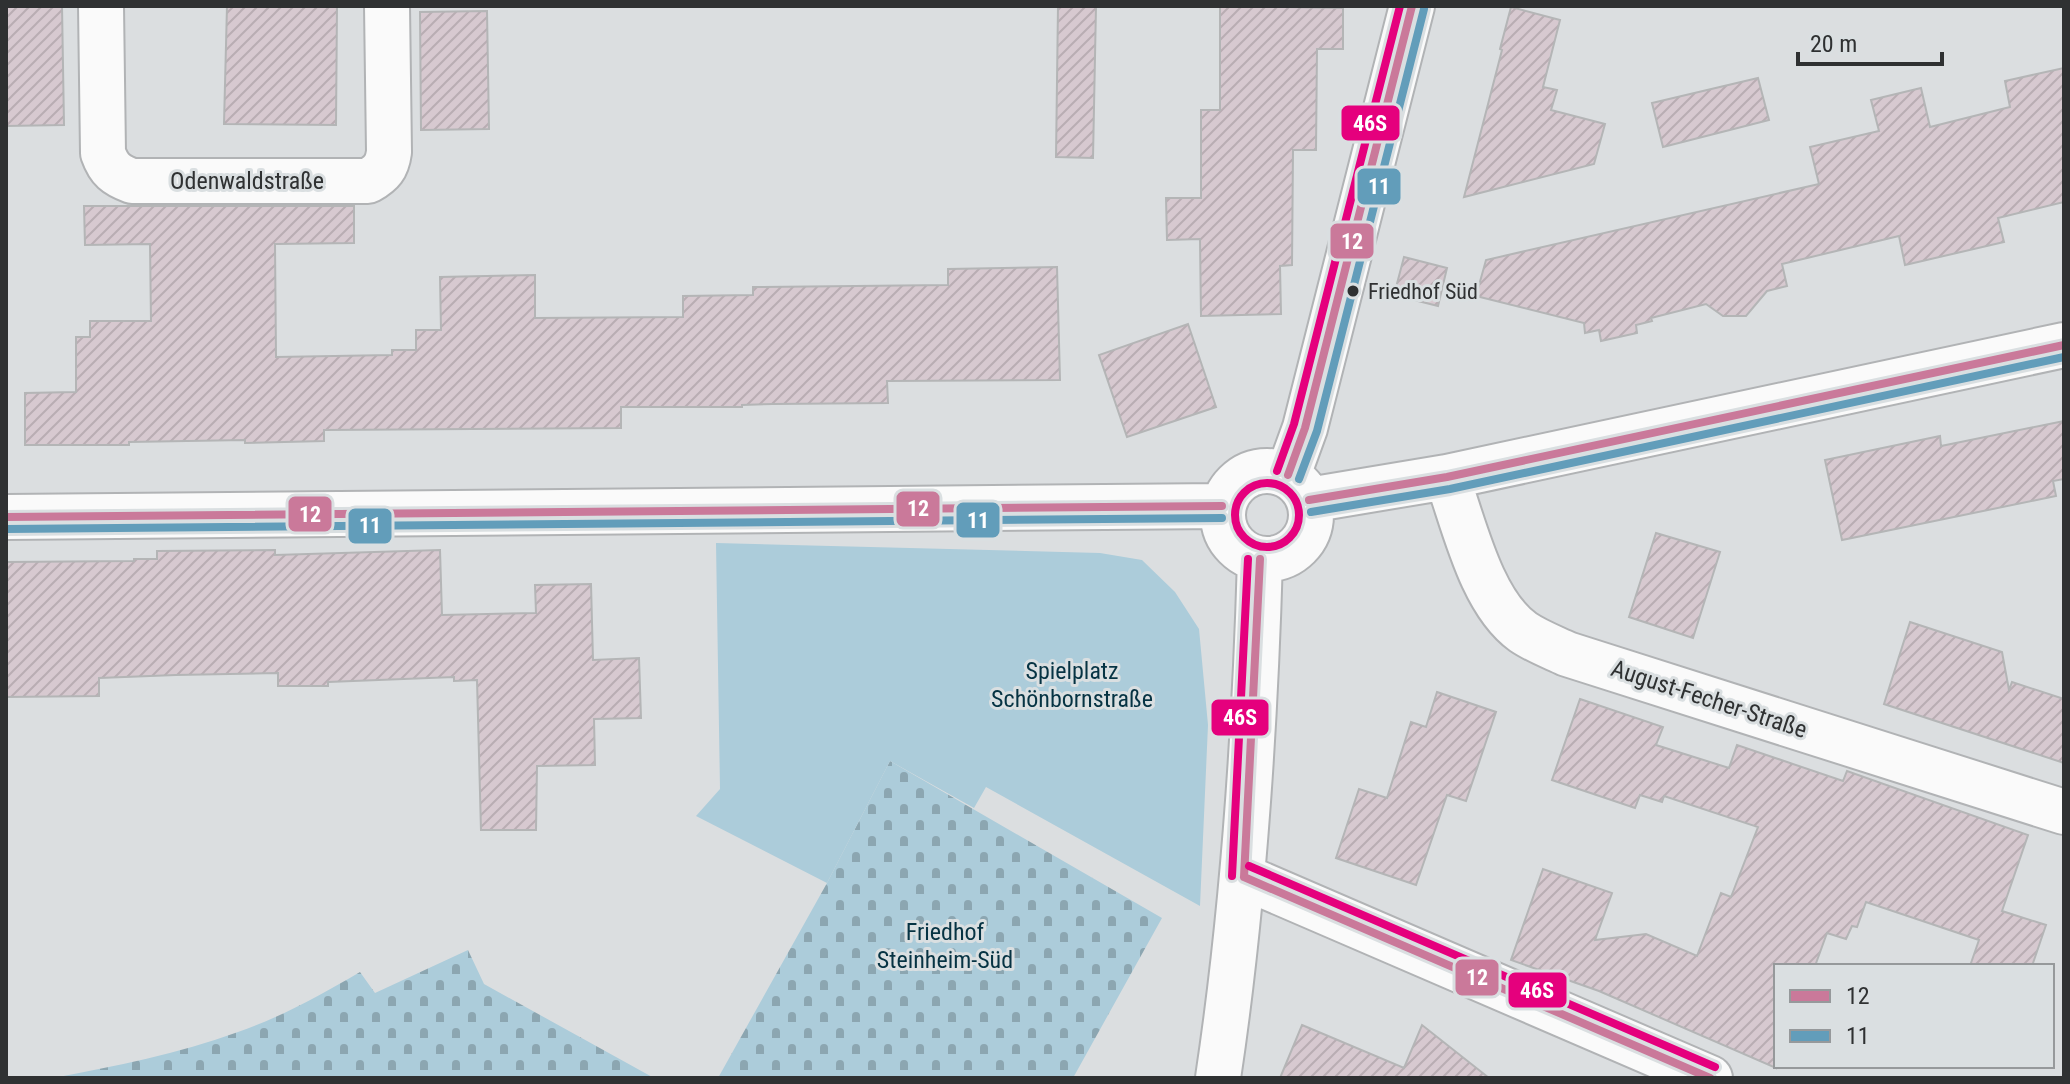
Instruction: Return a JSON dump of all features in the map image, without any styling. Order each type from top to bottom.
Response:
[{"type":"street","name":"Odenwaldstraße","points":[[101,6],[103,153],[115,175],[132,181],[368,181],[380,174],[387,164],[389,152],[387,6]]},
{"type":"street","points":[[1298,488],[1305,428],[1412,6]]},
{"type":"street","points":[[1298,488],[1447,477],[2064,345]]},
{"type":"street","points":[[1259,470],[1271,470],[1298,488],[1312,514],[1305,539],[1283,557],[1260,559],[1243,553],[1233,545],[1224,528],[1222,506],[1235,482],[1259,470]]},
{"type":"street","name":"August-Fecher-Straße","points":[[1447,477],[1484,580],[1499,607],[1522,631],[1541,642],[1567,654],[2064,812]]},
{"type":"street","points":[[6,517],[1222,506]]},
{"type":"street","points":[[1218,1078],[1244,877],[1260,559]]},
{"type":"street","points":[[1244,877],[1710,1078]]},
{"type":"green space","name":"Spielplatz Schönbornstraße","points":[[716,543],[1100,553],[1142,560],[1175,592],[1199,629],[1208,725],[1200,906],[986,787],[974,808],[890,761],[827,883],[696,816],[720,789]]},
{"type":"green space","name":"Friedhof Steinheim-Süd","points":[[890,761],[1162,918],[1073,1078],[718,1078],[827,883]]},
{"type":"green space","points":[[468,950],[484,984],[654,1078],[53,1078],[147,1059],[215,1040],[285,1012],[360,972],[375,993]]},
{"type":"building","points":[[6,6],[62,6],[64,125],[6,126]]},
{"type":"building","points":[[227,6],[337,6],[336,125],[224,124]]},
{"type":"building","points":[[1058,6],[1096,6],[1093,158],[1056,157]]},
{"type":"building","points":[[1220,6],[1343,8],[1343,49],[1317,49],[1316,150],[1293,150],[1292,265],[1280,266],[1281,314],[1201,316],[1200,239],[1167,240],[1166,198],[1201,198],[1201,110],[1220,110]]},
{"type":"building","points":[[1511,7],[1560,20],[1543,87],[1557,90],[1551,110],[1605,124],[1594,164],[1464,197],[1502,50]]},
{"type":"building","points":[[487,11],[489,129],[421,130],[420,12]]},
{"type":"building","points":[[2064,68],[2064,202],[1998,218],[2004,242],[1905,265],[1899,236],[1782,264],[1787,286],[1767,291],[1746,316],[1723,316],[1706,304],[1651,318],[1652,321],[1636,325],[1637,333],[1601,341],[1599,330],[1585,333],[1584,323],[1476,296],[1486,260],[1819,184],[1810,147],[1879,131],[1871,100],[1921,88],[1930,127],[2010,107],[2005,81]]},
{"type":"building","points":[[1758,78],[1769,120],[1663,147],[1652,103]]},
{"type":"building","points":[[84,206],[354,206],[354,243],[275,244],[276,357],[392,355],[392,350],[416,350],[416,330],[441,330],[440,277],[535,275],[535,318],[683,317],[683,296],[753,295],[753,287],[948,285],[948,269],[1057,267],[1060,380],[887,381],[888,403],[621,407],[621,428],[324,430],[324,441],[25,445],[25,393],[76,392],[76,337],[90,337],[90,321],[151,321],[150,244],[85,245]]},
{"type":"building","points":[[1404,257],[1447,268],[1438,306],[1394,295]]},
{"type":"building","points":[[1188,324],[1216,407],[1127,437],[1099,355]]},
{"type":"building","points":[[2064,421],[2064,479],[2053,481],[2056,496],[1842,540],[1825,460],[1940,436],[1941,446]]},
{"type":"building","points":[[1656,533],[1720,552],[1693,638],[1629,617]]},
{"type":"building","points":[[275,550],[275,555],[440,550],[442,615],[536,613],[535,585],[591,584],[593,660],[639,658],[641,718],[594,719],[595,765],[537,766],[536,830],[481,830],[477,680],[454,681],[454,677],[328,682],[328,686],[278,686],[278,673],[176,675],[99,678],[99,696],[6,697],[6,562],[134,561],[157,559],[157,551]]},
{"type":"building","points":[[1910,622],[2002,652],[2009,690],[2012,682],[2064,699],[2064,763],[1884,704]]},
{"type":"building","points":[[1437,692],[1496,712],[1466,801],[1447,795],[1416,885],[1336,858],[1359,789],[1387,798],[1411,722],[1426,727]]},
{"type":"building","points":[[1580,699],[1663,727],[1656,745],[1729,768],[1737,745],[1843,781],[1847,771],[2028,835],[2002,911],[2046,925],[2033,964],[1971,964],[1979,940],[1866,902],[1857,927],[1852,926],[1846,939],[1827,933],[1816,964],[1774,964],[1774,1067],[1599,991],[1511,960],[1543,869],[1612,893],[1595,940],[1646,934],[1697,956],[1721,893],[1731,897],[1758,827],[1664,796],[1662,802],[1640,795],[1635,808],[1552,780]]},
{"type":"building","points":[[1302,1025],[1404,1068],[1422,1025],[1489,1078],[1280,1078]]},
{"type":"transit line","name":"46S","points":[[1277,471],[1294,424],[1400,6]]},
{"type":"transit line","name":"12","points":[[1288,475],[1305,428],[1412,6]]},
{"type":"transit line","name":"11","points":[[1299,479],[1317,431],[1424,9]]},
{"type":"transit line","name":"12","points":[[1309,500],[1447,477],[2064,345]]},
{"type":"transit line","name":"11","points":[[1311,512],[1450,489],[2064,357]]},
{"type":"transit line","name":"46S","points":[[1267,483],[1285,489],[1293,497],[1299,515],[1293,533],[1285,541],[1267,547],[1249,541],[1241,533],[1235,515],[1241,497],[1249,489],[1267,483]]},
{"type":"transit line","name":"12","points":[[6,517],[1222,506]]},
{"type":"transit line","name":"11","points":[[6,529],[1222,518]]},
{"type":"transit line","name":"46S","points":[[1232,876],[1248,559]]},
{"type":"transit line","name":"12","points":[[1244,877],[1260,559]]},
{"type":"transit line","name":"46S","points":[[1249,866],[1715,1067]]},
{"type":"transit line","name":"12","points":[[1244,877],[1710,1078]]},
{"type":"place","name":"Friedhof Süd","points":[[1353,291]]}]
